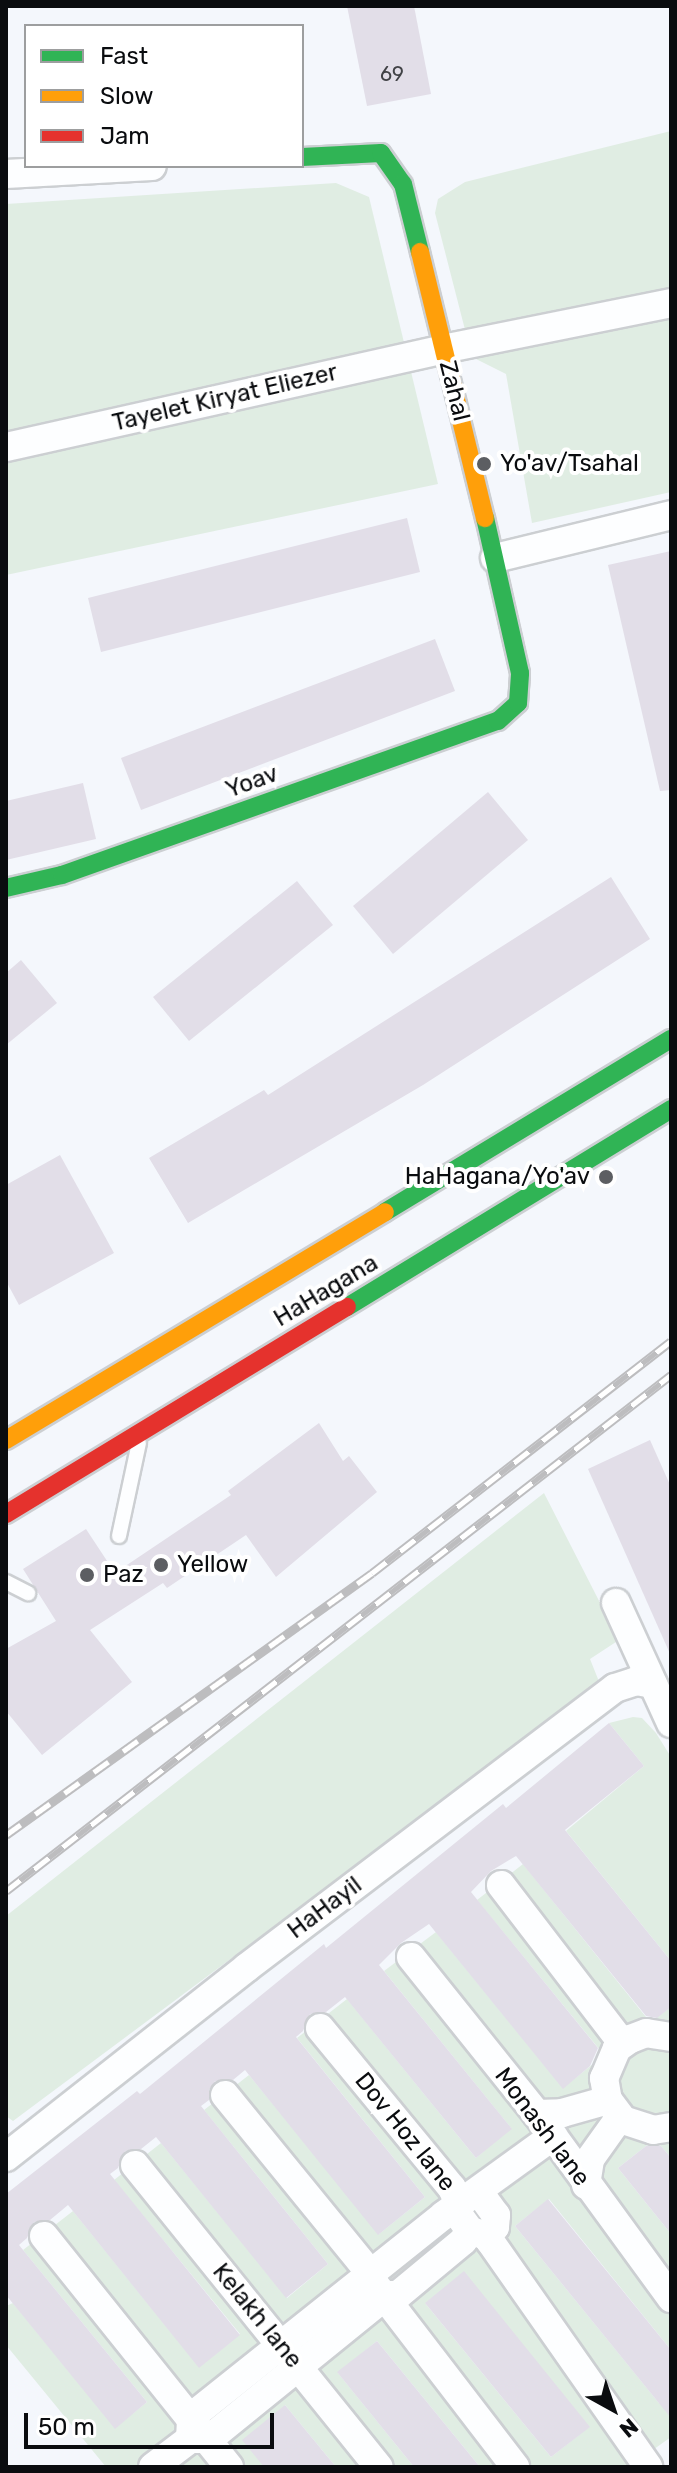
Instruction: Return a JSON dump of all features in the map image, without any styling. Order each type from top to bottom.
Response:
[{"type":"main road","name":"Zahal","points":[[304,157],[381,153],[403,184],[495,558],[520,673],[521,691],[511,711]]},
{"type":"main road","name":"Yoav","points":[[6,888],[62,875],[498,721],[511,711]]},
{"type":"main road","name":"HaHagana","points":[[6,1440],[671,1039]]},
{"type":"main road","name":"HaHagana","points":[[6,1514],[671,1109]]},
{"type":"street","points":[[6,174],[116,168]]},
{"type":"street","name":"Tayelet Kiryat Eliezer","points":[[6,447],[443,349],[671,303]]},
{"type":"street","points":[[495,558],[671,515]]},
{"type":"street","points":[[616,1603],[671,1723]]},
{"type":"street","name":"HaHayil","points":[[6,2157],[246,1968],[615,1688],[636,1681],[653,1684]]},
{"type":"street","points":[[501,1885],[623,2044]]},
{"type":"street","name":"Monash lane","points":[[411,1957],[545,2125],[671,2298]]},
{"type":"street","name":"Dov Hoz lane","points":[[320,2028],[452,2188],[470,2226],[648,2467]]},
{"type":"street","points":[[671,2037],[646,2033],[623,2044],[608,2062],[604,2078],[614,2108],[637,2128],[653,2130],[671,2127]]},
{"type":"street","points":[[225,2095],[374,2276],[515,2467]]},
{"type":"street","points":[[470,2226],[479,2192],[545,2125],[562,2113],[614,2108]]},
{"type":"street","points":[[586,2185],[590,2159],[614,2108]]},
{"type":"street","name":"Kelakh lane","points":[[135,2165],[379,2467]]},
{"type":"street","points":[[153,2467],[290,2356],[444,2215],[470,2226],[495,2227],[496,2215],[479,2192]]},
{"type":"street","points":[[44,2236],[197,2431],[229,2467]]},
{"type":"lane","points":[[119,1536],[141,1432]]},
{"type":"lane","points":[[6,1582],[28,1593]]},
{"type":"shaded area","points":[[671,131],[671,492],[532,523],[506,374],[472,357],[435,213],[438,199],[465,182]]},
{"type":"shaded area","points":[[336,183],[369,197],[438,484],[6,575],[6,204]]},
{"type":"shaded area","points":[[544,1493],[619,1640],[590,1659],[600,1684],[13,2121],[6,2116],[6,1916]]},
{"type":"shaded area","points":[[642,1718],[671,1757],[671,1961],[566,1831],[644,1766],[609,1723]]},
{"type":"shaded area","points":[[523,1864],[650,2022],[671,2007],[671,2158],[655,2139],[618,2168],[671,2234],[671,2350],[549,2199],[515,2226],[659,2403],[671,2393],[671,2437],[629,2467],[480,2467],[377,2341],[338,2373],[414,2467],[336,2467],[285,2405],[264,2467],[106,2467],[6,2345],[6,2306],[13,2303],[115,2428],[147,2402],[23,2250],[73,2211],[199,2367],[240,2334],[114,2180],[161,2143],[287,2298],[328,2264],[204,2110],[249,2075],[379,2234],[425,2197],[297,2038],[347,1999],[476,2158],[511,2128],[384,1971],[436,1932],[563,2088],[604,2055],[477,1900]],"holes":[[[425,2303],[589,2427],[551,2457]]]},
{"type":"building","points":[[347,6],[414,6],[431,94],[367,106]]},
{"type":"building","points":[[407,518],[420,572],[101,652],[88,598]]},
{"type":"building","points":[[671,551],[671,790],[660,791],[608,565]]},
{"type":"building","points":[[435,639],[455,691],[141,810],[121,758]]},
{"type":"building","points":[[83,783],[96,839],[6,860],[6,801]]},
{"type":"building","points":[[488,792],[528,840],[393,954],[353,906]]},
{"type":"building","points":[[611,877],[650,939],[423,1085],[188,1223],[149,1158],[264,1090],[268,1095]]},
{"type":"building","points":[[297,881],[333,925],[189,1041],[153,997]]},
{"type":"building","points":[[21,960],[57,1003],[6,1045],[6,973]]},
{"type":"building","points":[[60,1155],[114,1253],[19,1305],[6,1281],[6,1185]]},
{"type":"building","points":[[319,1423],[343,1461],[349,1456],[377,1492],[276,1577],[246,1535],[167,1588],[163,1583],[90,1630],[132,1682],[42,1755],[6,1711],[6,1649],[56,1621],[23,1569],[86,1529],[115,1573],[231,1495],[228,1491]]},
{"type":"building","points":[[650,1440],[671,1487],[671,1656],[588,1469]]},
{"type":"building","points":[[609,1723],[644,1766],[565,1830],[671,1961],[671,2007],[657,2018],[646,2016],[516,1856],[491,1871],[471,1892],[598,2048],[590,2066],[563,2089],[429,1924],[401,1943],[379,1965],[512,2129],[476,2158],[345,1997],[326,2012],[310,2014],[303,2031],[296,2037],[425,2197],[378,2235],[245,2070],[233,2080],[215,2081],[209,2090],[209,2100],[201,2106],[328,2264],[286,2298],[156,2137],[141,2149],[125,2151],[118,2168],[110,2174],[240,2335],[199,2368],[68,2205],[50,2220],[34,2222],[27,2238],[19,2245],[147,2402],[115,2429],[6,2295],[6,2194],[137,2091],[140,2094],[324,1944],[326,1948],[503,1804],[506,1808]]},
{"type":"building","points":[[646,2146],[661,2146],[671,2158],[671,2234],[618,2168]]},
{"type":"building","points":[[548,2199],[671,2350],[671,2418],[515,2226]]},
{"type":"building","points":[[464,2271],[590,2427],[551,2457],[425,2303]]},
{"type":"building","points":[[377,2341],[480,2467],[414,2467],[337,2372]]},
{"type":"building","points":[[285,2405],[336,2467],[264,2467],[242,2440]]},
{"type":"railway","points":[[6,1835],[372,1573],[671,1341]]},
{"type":"railway","points":[[6,1891],[671,1375]]},
{"type":"traffic: fast","points":[[304,157],[381,153],[403,184],[420,252]]},
{"type":"traffic: fast","points":[[6,888],[62,875],[498,721],[518,703],[520,673],[485,518]]},
{"type":"traffic: fast","points":[[385,1212],[671,1039]]},
{"type":"traffic: fast","points":[[347,1307],[671,1109]]},
{"type":"traffic: slow","points":[[420,252],[485,518]]},
{"type":"traffic: slow","points":[[6,1440],[385,1212]]},
{"type":"traffic: jam","points":[[6,1514],[347,1307]]},
{"type":"place","name":"Yo'av/Tsahal","points":[[484,464]]},
{"type":"place","name":"HaHagana/Yo'av","points":[[606,1177]]},
{"type":"place","name":"Yellow","points":[[161,1565]]},
{"type":"place","name":"Paz","points":[[87,1575]]}]
